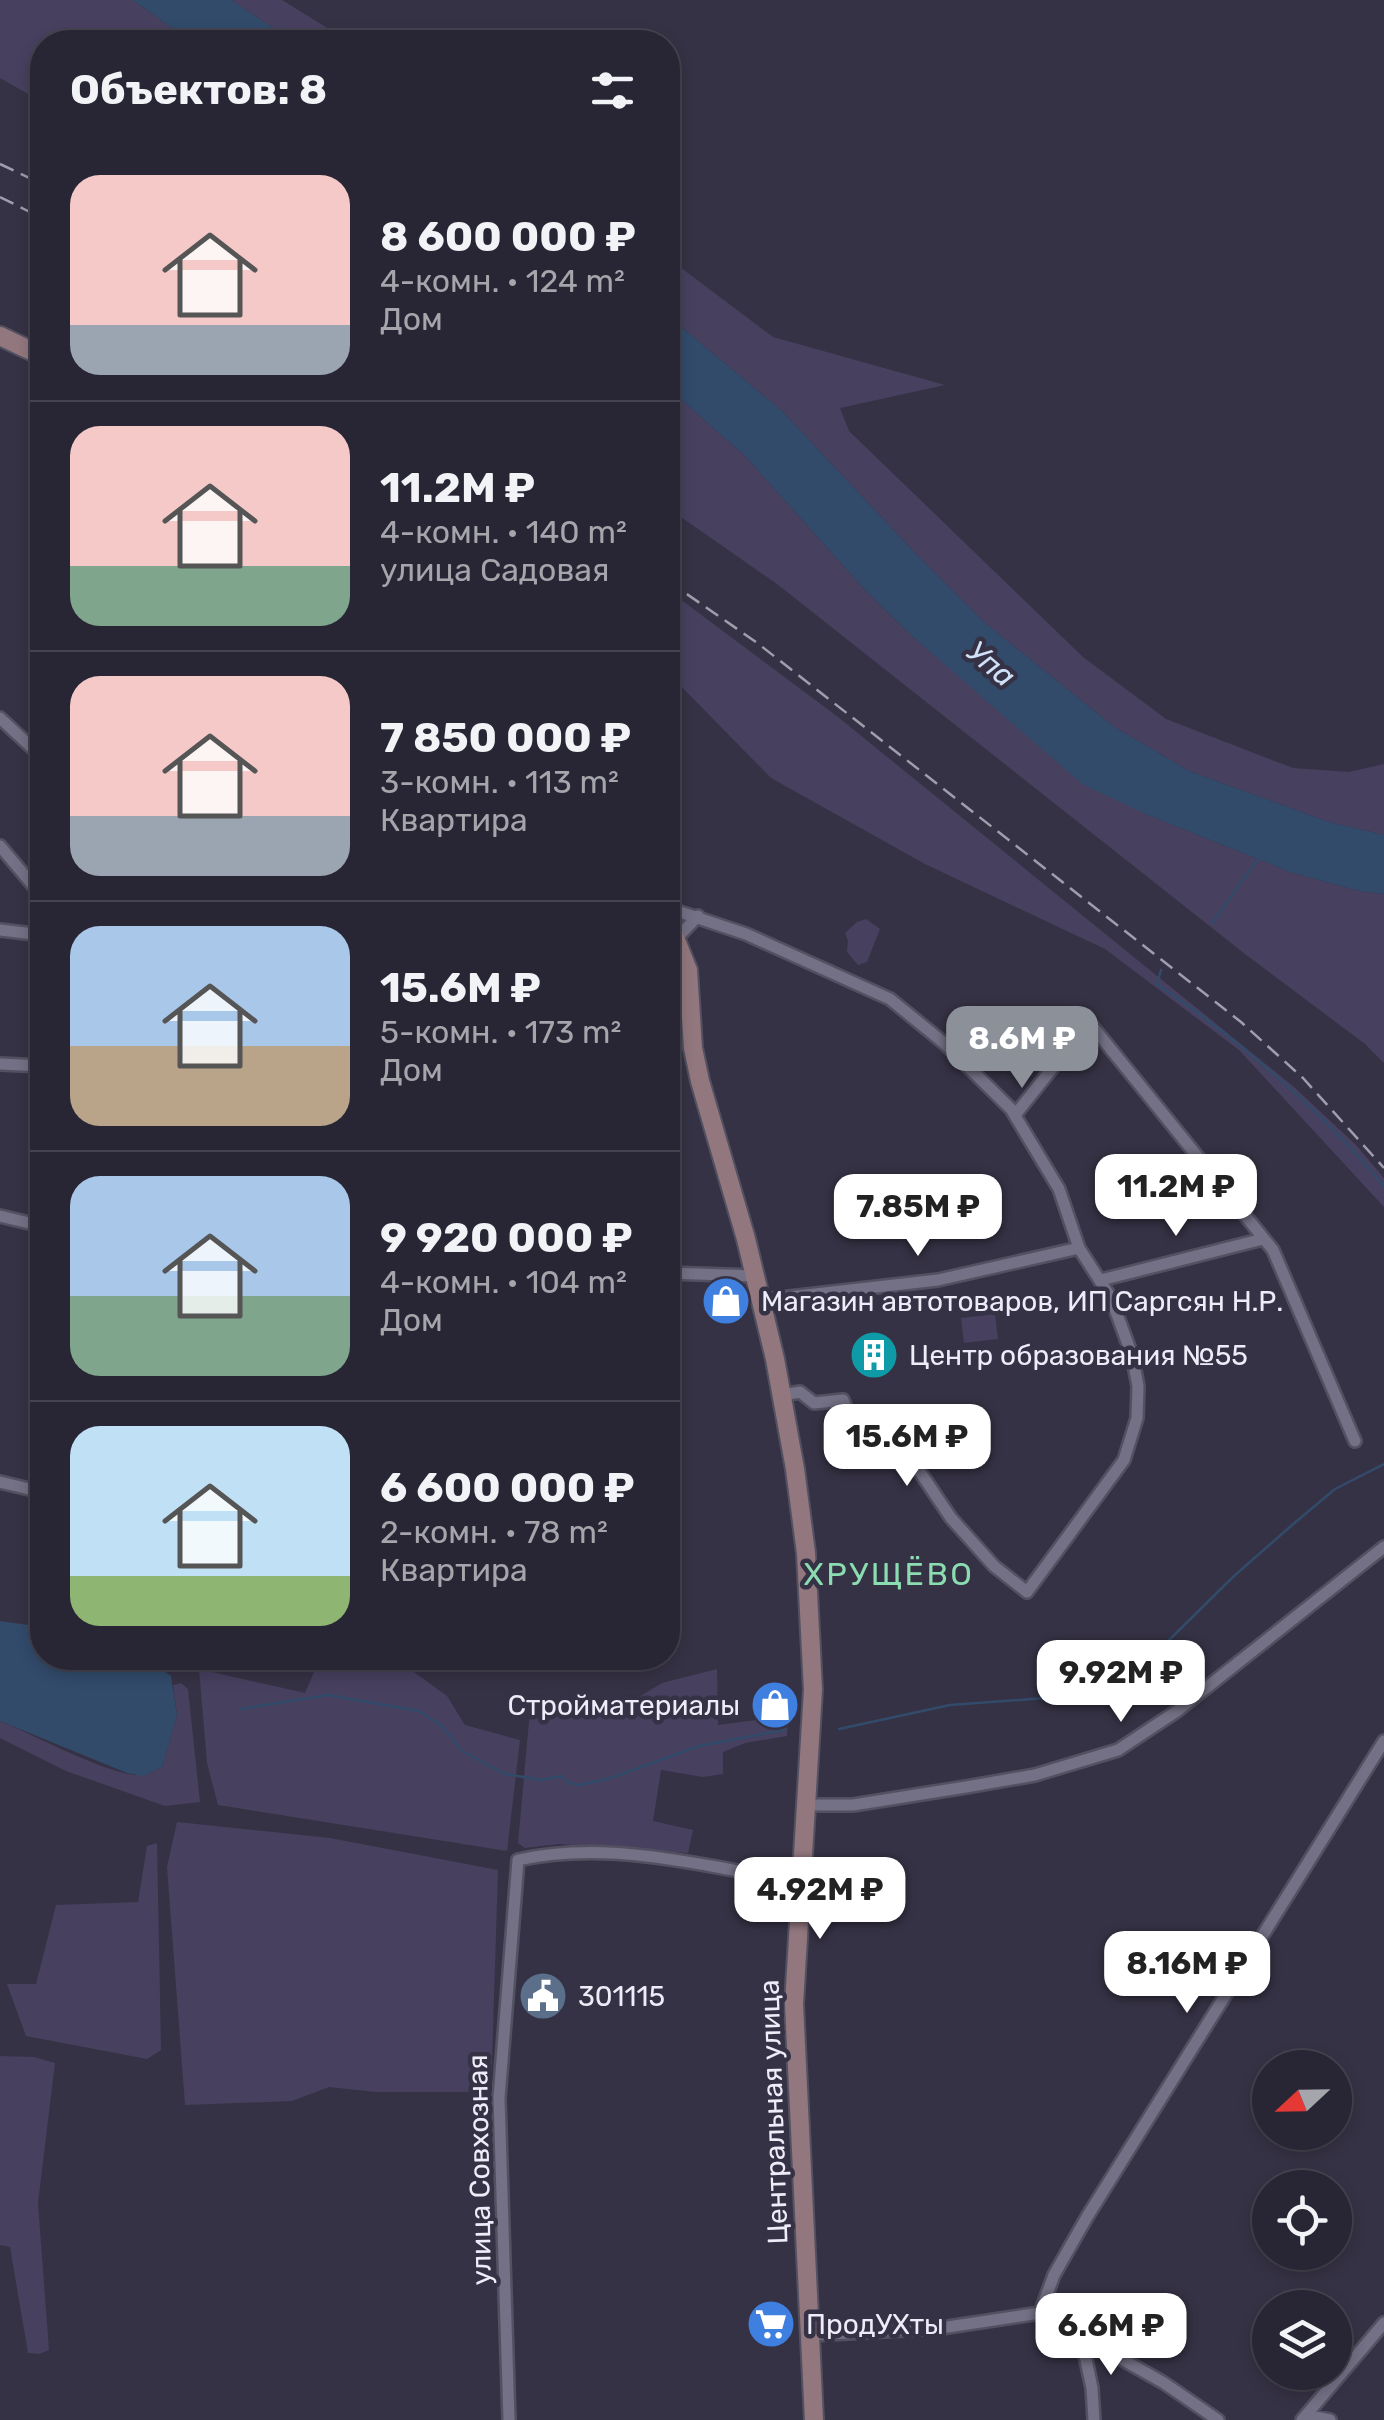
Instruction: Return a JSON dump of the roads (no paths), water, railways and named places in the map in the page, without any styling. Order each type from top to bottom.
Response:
[{"type":"main road","points":[[0,336],[30,350]]},
{"type":"main road","name":"Центральная улица","points":[[680,947],[688,970],[693,1048],[700,1082],[762,1300],[801,1503],[812,1626],[813,1690],[794,2004],[814,2420]]},
{"type":"street","points":[[0,718],[30,747]]},
{"type":"street","points":[[0,846],[30,882]]},
{"type":"street","points":[[680,911],[886,997],[944,1043],[1015,1115],[1059,1190],[1079,1248],[1101,1280],[1132,1355],[1138,1386],[1136,1426],[1124,1460],[1027,1592],[994,1566],[951,1518],[918,1470],[893,1457],[876,1440],[857,1436],[842,1400],[814,1402],[800,1392],[782,1395]]},
{"type":"street","points":[[680,935],[698,916]]},
{"type":"street","points":[[0,930],[30,934]]},
{"type":"street","points":[[1015,1115],[1088,1025],[1095,1028],[1277,1257],[1355,1441]]},
{"type":"street","points":[[0,1064],[30,1065]]},
{"type":"street","points":[[0,1216],[30,1223]]},
{"type":"street","points":[[1101,1280],[1263,1239]]},
{"type":"street","points":[[762,1300],[938,1280],[1079,1248]]},
{"type":"street","points":[[680,1274],[755,1276]]},
{"type":"street","points":[[0,1482],[30,1489]]},
{"type":"street","points":[[804,1804],[853,1806],[966,1787],[1035,1775],[1118,1750],[1177,1711],[1384,1547]]},
{"type":"street","points":[[1040,2313],[1054,2275],[1087,2216],[1384,1741]]},
{"type":"street","name":"улица Совхозная","points":[[509,2420],[499,2098],[518,1860],[559,1851],[612,1852],[800,1881]]},
{"type":"street","points":[[810,2334],[941,2328],[1040,2313],[1218,2420]]},
{"type":"street","points":[[1304,2417],[1379,2337],[1384,2324]]},
{"type":"street","points":[[1082,2341],[1094,2420]]},
{"type":"street","points":[[1304,2417],[1330,2420]]},
{"type":"water","points":[[133,0],[231,0],[276,30],[174,30]]},
{"type":"water","name":"Упа","points":[[680,326],[782,411],[984,622],[1113,726],[1189,771],[1329,822],[1384,835],[1384,894],[1290,872],[1082,784],[912,636],[866,591],[744,455],[680,399]]},
{"type":"water","points":[[0,1621],[30,1625],[30,1670],[162,1670],[171,1676],[177,1715],[162,1767],[143,1776],[0,1721]]},
{"type":"waterway","points":[[1212,923],[1258,859]]},
{"type":"waterway","points":[[1161,970],[1157,984],[1277,1077],[1384,1186]]},
{"type":"waterway","points":[[839,1729],[950,1705],[1072,1696],[1117,1685],[1335,1489],[1384,1464]]},
{"type":"waterway","points":[[240,1709],[328,1695],[419,1711],[442,1726],[462,1751],[505,1774],[542,1780],[561,1776],[580,1785],[611,1778],[699,1746],[784,1730]]},
{"type":"railway","points":[[0,164],[30,178]]},
{"type":"railway","points":[[0,197],[30,212]]},
{"type":"railway","points":[[680,589],[756,642],[1241,1022],[1303,1078],[1384,1168]]},
{"type":"place","name":"Магазин автотоваров, ИП Саргсян Н.Р.","points":[[726,1301]]},
{"type":"place","name":"Центр образования №55","points":[[874,1355]]},
{"type":"place","name":"Стройматериалы","points":[[775,1705]]},
{"type":"place","name":"301115","points":[[543,1996]]},
{"type":"place","name":"ПродУХты","points":[[771,2324]]},
{"type":"district","name":"ХРУЩЁВО","points":[[889,1574]]}]
